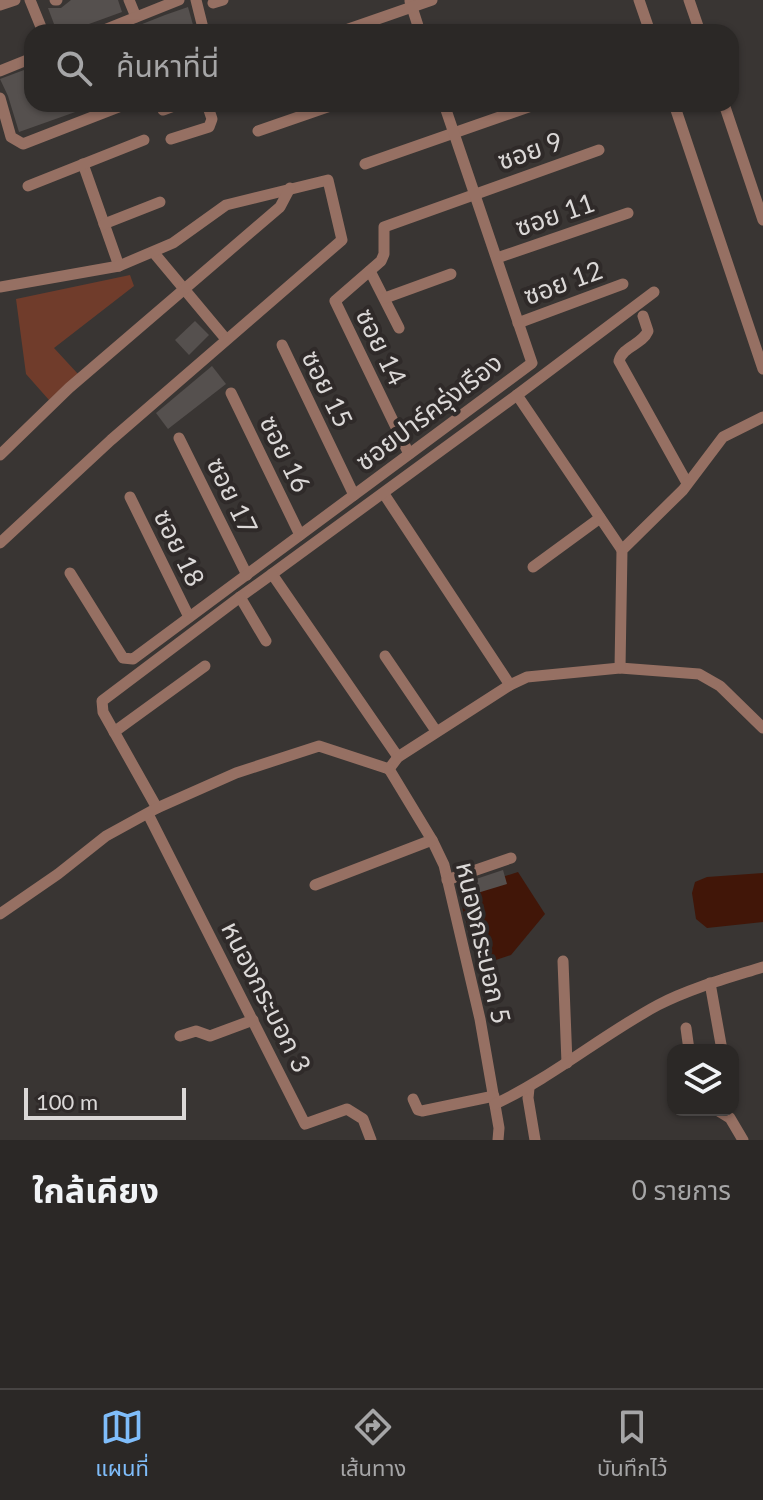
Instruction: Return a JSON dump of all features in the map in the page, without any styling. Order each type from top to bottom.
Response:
[{"type":"street","points":[[0,5],[15,0]]},
{"type":"street","points":[[30,0],[40,24]]},
{"type":"street","points":[[129,0],[136,17]]},
{"type":"street","points":[[119,24],[179,0]]},
{"type":"street","points":[[196,0],[202,24]]},
{"type":"street","points":[[360,24],[411,4],[432,0]]},
{"type":"street","points":[[639,0],[647,24]]},
{"type":"street","points":[[689,0],[697,24]]},
{"type":"street","points":[[411,4],[417,24]]},
{"type":"street","points":[[0,71],[24,61]]},
{"type":"street","points":[[0,98],[11,137],[23,144],[105,112]]},
{"type":"street","points":[[171,139],[209,127],[212,119],[210,112]]},
{"type":"street","points":[[258,131],[313,112]]},
{"type":"street","name":"ซอยปาร์ครุ่งเรือง","points":[[70,573],[123,658],[133,659],[532,363],[447,112]]},
{"type":"street","points":[[365,164],[513,112]]},
{"type":"street","points":[[677,112],[763,369]]},
{"type":"street","points":[[727,112],[763,220]]},
{"type":"street","points":[[28,186],[144,140]]},
{"type":"street","name":"ซอย 9","points":[[384,227],[599,150]]},
{"type":"street","points":[[83,164],[119,266]]},
{"type":"street","points":[[0,287],[119,266],[173,243],[226,205],[328,180],[342,240],[225,338],[0,543]]},
{"type":"street","points":[[0,455],[69,388],[280,207],[290,188]]},
{"type":"street","points":[[104,224],[160,202]]},
{"type":"street","name":"ซอย 11","points":[[497,258],[628,213]]},
{"type":"street","name":"ซอย 14","points":[[384,227],[384,254],[370,271],[335,301],[409,454]]},
{"type":"street","points":[[154,253],[225,338]]},
{"type":"street","points":[[370,271],[399,328]]},
{"type":"street","points":[[385,298],[451,274]]},
{"type":"street","name":"ซอย 12","points":[[518,323],[623,284]]},
{"type":"street","points":[[266,641],[240,597],[384,494],[654,292]]},
{"type":"street","points":[[643,316],[648,331],[646,337],[624,352],[619,361],[687,483]]},
{"type":"street","name":"ซอย 15","points":[[282,345],[354,495]]},
{"type":"street","name":"ซอย 16","points":[[231,393],[300,535]]},
{"type":"street","points":[[517,395],[622,550],[620,668]]},
{"type":"street","points":[[622,550],[687,483],[723,437],[763,417]]},
{"type":"street","name":"ซอย 17","points":[[179,438],[247,575]]},
{"type":"street","points":[[384,494],[510,685]]},
{"type":"street","name":"ซอย 18","points":[[130,497],[189,617]]},
{"type":"street","points":[[533,567],[600,518]]},
{"type":"street","points":[[272,574],[398,757]]},
{"type":"street","name":"หนองกระบอก 3","points":[[240,597],[102,701],[103,712],[305,1124],[347,1109],[363,1119],[371,1140]]},
{"type":"street","points":[[385,656],[436,731]]},
{"type":"street","points":[[114,732],[205,666]]},
{"type":"street","points":[[0,914],[106,836],[152,811],[236,773],[319,746],[389,769],[398,757],[436,731],[527,677],[620,668],[699,674],[720,686],[763,728]]},
{"type":"street","name":"หนองกระบอก 5","points":[[389,769],[432,840],[447,880],[480,1019],[499,1128],[498,1140]]},
{"type":"street","points":[[315,885],[432,840]]},
{"type":"street","points":[[447,880],[511,858]]},
{"type":"street","points":[[563,961],[567,1063]]},
{"type":"street","points":[[413,1099],[418,1110],[422,1111],[494,1100],[529,1088],[659,1004],[710,983],[763,967]]},
{"type":"street","points":[[710,983],[721,1044]]},
{"type":"street","points":[[180,1036],[196,1031],[210,1036],[253,1020]]},
{"type":"street","points":[[686,1028],[688,1044]]},
{"type":"street","points":[[529,1088],[535,1140]]},
{"type":"street","points":[[727,1116],[743,1140]]},
{"type":"shaded area","points":[[130,275],[134,286],[54,348],[78,374],[49,400],[26,374],[16,299]]},
{"type":"shaded area","points":[[518,872],[545,914],[511,955],[478,966],[460,899],[467,888]]},
{"type":"shaded area","points":[[763,873],[763,922],[707,928],[696,919],[692,893],[695,882],[707,877]]},
{"type":"building","points":[[71,0],[118,0],[122,12],[89,24],[54,24],[48,8],[61,8]]},
{"type":"building","points":[[188,7],[193,24],[142,24]]},
{"type":"building","points":[[24,70],[24,112],[75,112],[19,132],[0,79]]},
{"type":"building","points":[[195,321],[209,335],[189,355],[175,340]]},
{"type":"building","points":[[212,366],[226,384],[168,429],[156,413]]},
{"type":"building","points":[[503,870],[507,884],[474,894],[470,881]]}]
